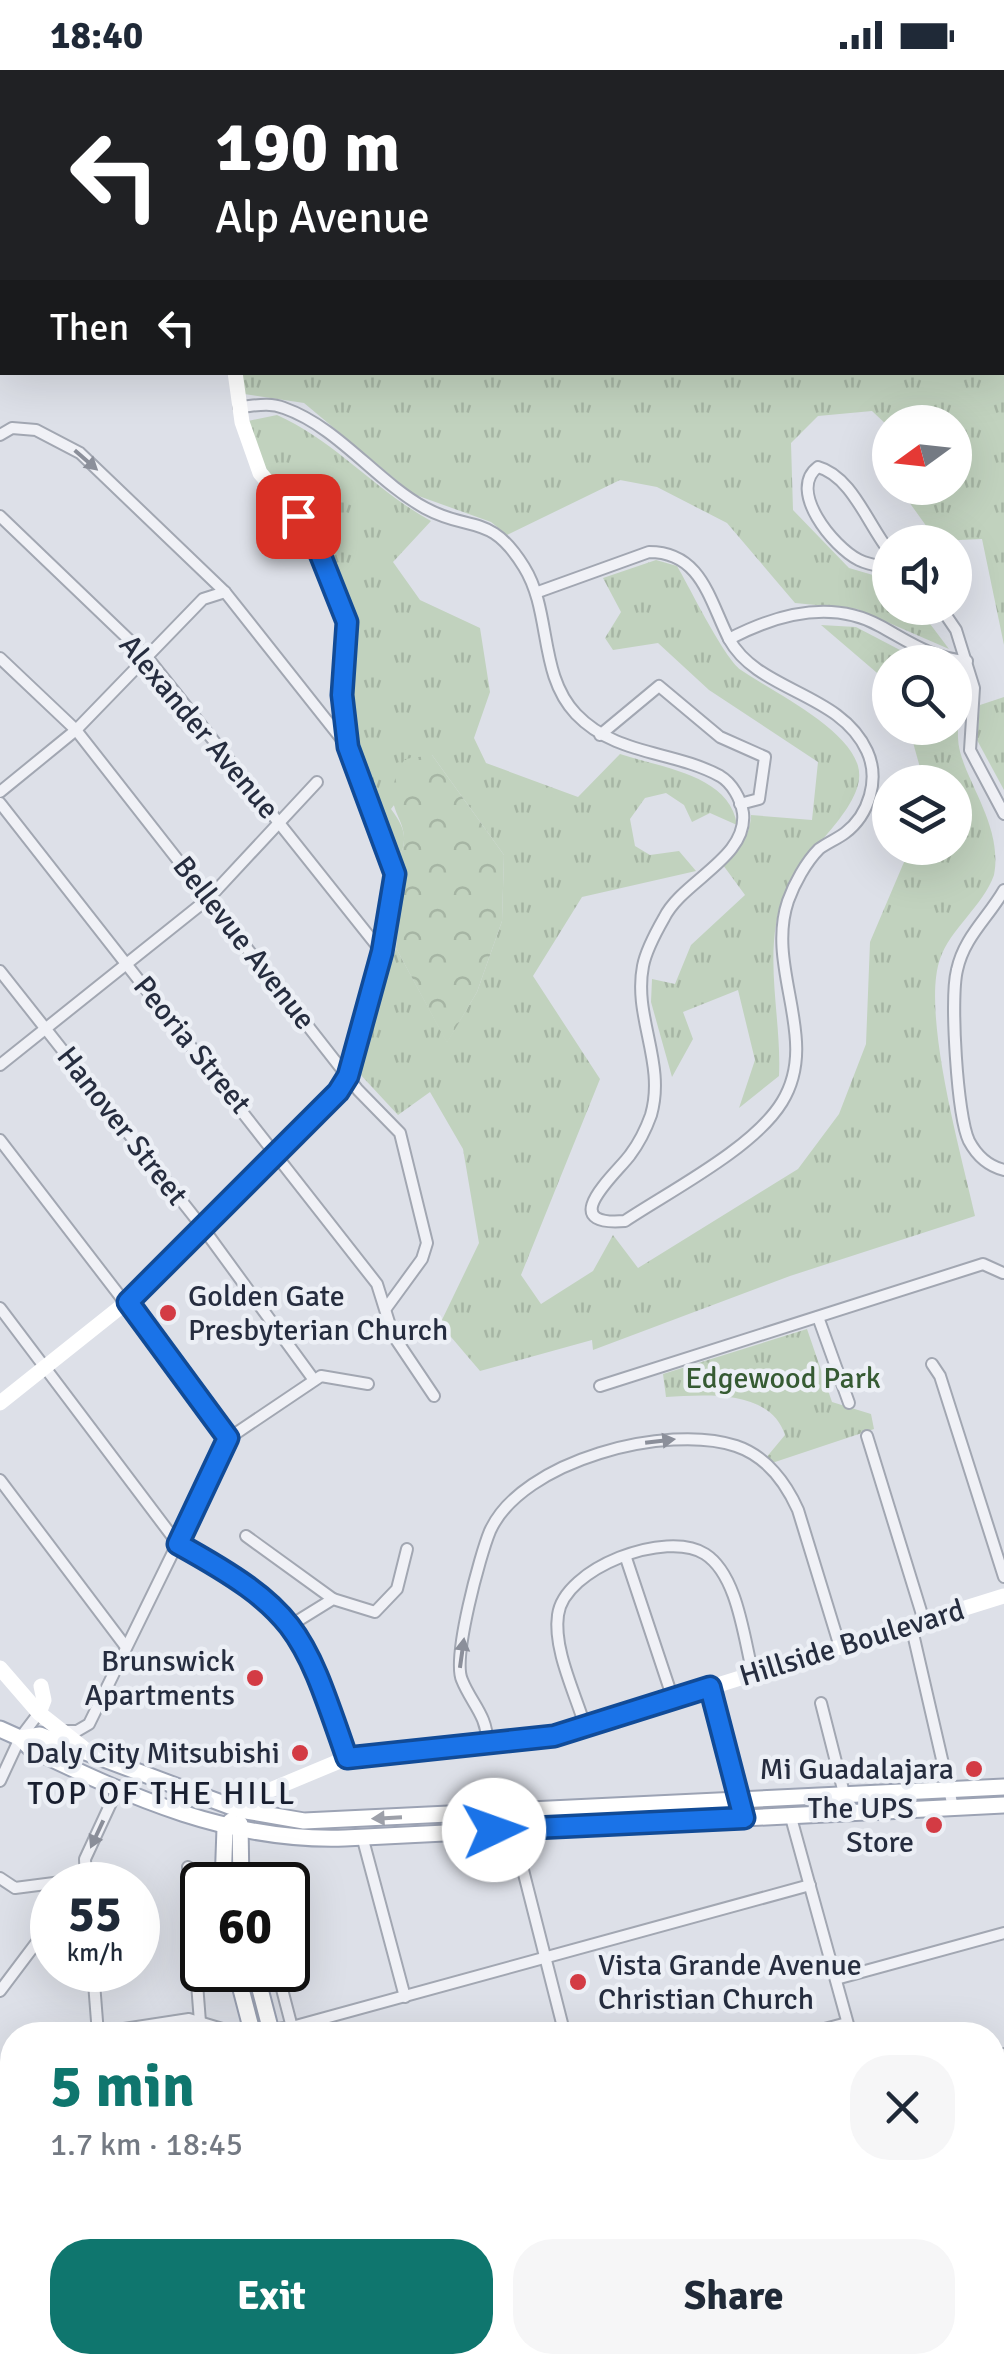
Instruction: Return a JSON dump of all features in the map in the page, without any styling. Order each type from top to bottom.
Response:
[{"type":"main road","points":[[0,1403],[128,1302],[338,1092],[348,1076],[382,952],[394,867],[348,747],[342,695],[347,622],[306,526],[260,473],[239,406],[235,375]]},
{"type":"main road","name":"Hillside Boulevard","points":[[233,1830],[240,1810],[263,1793],[347,1758],[554,1736],[1004,1596]]},
{"type":"main road","points":[[0,1668],[39,1713],[93,1756]]},
{"type":"main road","points":[[39,1713],[44,1700],[40,1686]]},
{"type":"main road","points":[[0,1729],[20,1738],[31,1749],[117,1790],[233,1830],[293,1838],[1004,1805]]},
{"type":"main road","points":[[20,1738],[40,1735],[240,1810],[304,1821],[1004,1787]]},
{"type":"main road","points":[[117,1790],[125,1770]]},
{"type":"main road","points":[[233,1830],[240,1862]]},
{"type":"main road","points":[[227,1862],[233,1830]]},
{"type":"main road","points":[[242,1992],[249,2022]]},
{"type":"main road","points":[[261,1992],[269,2022]]},
{"type":"street","points":[[239,406],[285,408],[429,510],[488,526],[508,544],[538,592],[550,667],[574,712],[600,736],[722,776],[738,794],[744,815],[737,842],[666,912],[643,964],[643,1010],[656,1064],[652,1112],[629,1158],[598,1188],[592,1201],[597,1216],[608,1223],[625,1221],[726,1153],[781,1104],[794,1076],[798,1044],[783,979],[780,943],[788,904],[820,850],[849,830],[868,806],[873,785],[870,755],[860,737],[826,707],[741,660],[695,570],[681,556],[649,552],[538,592]]},
{"type":"street","points":[[0,436],[12,428],[36,430],[80,453],[225,592],[348,747]]},
{"type":"street","points":[[872,525],[852,495],[825,468],[818,467],[808,474],[805,486],[813,509],[855,559],[872,563]]},
{"type":"street","name":"Alexander Avenue","points":[[0,516],[147,658],[382,952]]},
{"type":"street","points":[[203,598],[204,572]]},
{"type":"street","points":[[0,792],[76,730],[203,598],[225,592]]},
{"type":"street","points":[[729,639],[783,614],[848,614],[877,624],[911,645]]},
{"type":"street","name":"Bellevue Avenue","points":[[0,658],[76,730],[348,1076],[400,1133],[427,1242],[422,1259],[387,1308]]},
{"type":"street","points":[[972,680],[972,719]]},
{"type":"street","points":[[600,736],[660,686],[720,736],[765,757],[759,799],[740,804]]},
{"type":"street","points":[[970,745],[1004,814]]},
{"type":"street","points":[[0,1065],[209,898],[317,782]]},
{"type":"street","name":"Peoria Street","points":[[0,803],[278,1152],[377,1284],[394,1334],[434,1396]]},
{"type":"street","points":[[1004,890],[972,932],[957,967],[952,1004],[968,1139],[983,1160],[1004,1170]]},
{"type":"street","name":"Hanover Street","points":[[0,970],[202,1228],[314,1380]]},
{"type":"street","points":[[0,1140],[128,1302],[228,1438]]},
{"type":"street","points":[[600,1386],[982,1264],[1004,1274]]},
{"type":"street","points":[[0,1308],[178,1544],[265,1597],[292,1625],[316,1666],[347,1758]]},
{"type":"street","points":[[818,1317],[848,1403]]},
{"type":"street","points":[[932,1364],[940,1376],[1004,1577]]},
{"type":"street","points":[[60,1730],[78,1731],[89,1724],[228,1438],[321,1376],[368,1384]]},
{"type":"street","points":[[867,1436],[917,1623],[954,1808]]},
{"type":"street","points":[[487,1743],[482,1713],[458,1666],[490,1531],[519,1492],[541,1478],[651,1441],[700,1438],[739,1446],[776,1473],[790,1491],[805,1528],[840,1647]]},
{"type":"street","points":[[0,1480],[126,1647]]},
{"type":"street","points":[[246,1536],[333,1598],[375,1612],[397,1589],[407,1549]]},
{"type":"street","points":[[584,1726],[558,1634],[558,1612],[565,1593],[577,1579],[660,1546],[705,1553],[723,1576],[753,1674]]},
{"type":"street","points":[[626,1558],[673,1699]]},
{"type":"street","points":[[292,1625],[333,1598]]},
{"type":"street","points":[[710,1687],[744,1818]]},
{"type":"street","points":[[821,1703],[849,1813]]},
{"type":"street","points":[[0,1781],[20,1738],[39,1713]]},
{"type":"street","points":[[86,1862],[117,1790]]},
{"type":"street","points":[[786,1798],[847,2022]]},
{"type":"street","points":[[508,1812],[562,2022]]},
{"type":"street","points":[[362,1836],[404,1997]]},
{"type":"street","points":[[0,1878],[14,1888],[30,1887]]},
{"type":"street","points":[[323,2022],[810,1886]]},
{"type":"street","points":[[836,1978],[1004,1933]]},
{"type":"street","points":[[0,1991],[30,1951]]},
{"type":"street","points":[[95,1992],[97,2022]]},
{"type":"street","points":[[163,2022],[189,2018],[200,2022],[198,1992]]},
{"type":"street","points":[[283,1992],[291,2022]]},
{"type":"green space","points":[[240,375],[1004,375],[1004,645],[982,539],[972,539],[972,525],[926,525],[911,505],[972,505],[972,405],[872,405],[872,411],[818,416],[791,443],[793,510],[849,568],[872,575],[872,616],[857,609],[795,603],[727,523],[657,487],[620,480],[507,535],[491,522],[413,494],[304,403],[244,394]]},
{"type":"green space","points":[[277,415],[298,426],[431,521],[393,562],[420,600],[480,628],[490,692],[474,738],[486,763],[578,797],[620,754],[692,776],[722,795],[732,808],[737,825],[710,813],[692,822],[684,805],[666,793],[645,798],[630,819],[635,846],[650,855],[679,851],[696,871],[582,897],[533,976],[600,1079],[521,1275],[541,1304],[593,1271],[613,1235],[638,1268],[798,1169],[839,1114],[866,1044],[870,942],[903,865],[972,865],[972,784],[993,837],[994,875],[940,959],[936,1014],[946,1086],[975,1216],[790,1276],[593,1350],[592,1340],[480,1371],[440,1324],[479,1243],[463,1149],[430,1092],[398,1115],[358,1072],[396,948],[447,1042],[477,992],[502,921],[504,855],[432,755],[391,809],[404,833],[399,859],[378,817],[356,748],[351,708],[356,626],[331,558],[304,509],[279,488],[265,467],[248,421]]},
{"type":"green space","points":[[656,560],[677,566],[734,663],[824,724],[851,752],[858,766],[854,796],[787,887],[779,910],[773,957],[779,1076],[739,1108],[755,1060],[738,990],[683,1012],[693,1039],[672,1077],[651,1002],[652,979],[675,984],[691,945],[745,895],[723,865],[743,843],[751,815],[812,820],[818,762],[709,690],[658,643],[613,650],[605,638],[621,612],[603,578]]},
{"type":"green space","points":[[821,625],[856,627],[890,645],[872,645],[872,669]]},
{"type":"green space","points":[[894,625],[931,625],[946,645]]},
{"type":"green space","points":[[1004,697],[1004,790],[977,740],[980,705]]},
{"type":"green space","points":[[914,745],[959,745],[964,765],[919,765]]},
{"type":"green space","points":[[432,755],[504,855],[502,921],[477,992],[447,1043],[396,948],[404,875],[399,859],[404,833],[393,792],[405,759]]},
{"type":"green space","name":"Edgewood Park","points":[[807,1329],[832,1402],[871,1414],[874,1429],[772,1463],[765,1459],[785,1435],[765,1409],[734,1398],[666,1397],[663,1374]]},
{"type":"place","name":"Golden Gate Presbyterian Church","points":[[168,1313]]},
{"type":"place","name":"Brunswick Apartments","points":[[255,1678]]},
{"type":"place","name":"Daly City Mitsubishi","points":[[300,1753]]},
{"type":"place","name":"Mi Guadalajara","points":[[974,1769]]},
{"type":"place","name":"The UPS Store","points":[[934,1825]]},
{"type":"place","name":"Vista Grande Avenue Christian Church","points":[[578,1982]]},
{"type":"district","name":"TOP OF THE HILL","points":[[162,1793]]},
{"type":"route","points":[[298,516],[320,554],[348,628],[342,695],[348,747],[395,874],[382,952],[348,1076],[338,1092],[128,1302],[228,1438],[178,1544],[265,1597],[292,1625],[316,1666],[347,1758],[554,1736],[710,1687],[744,1818],[494,1830]]}]
